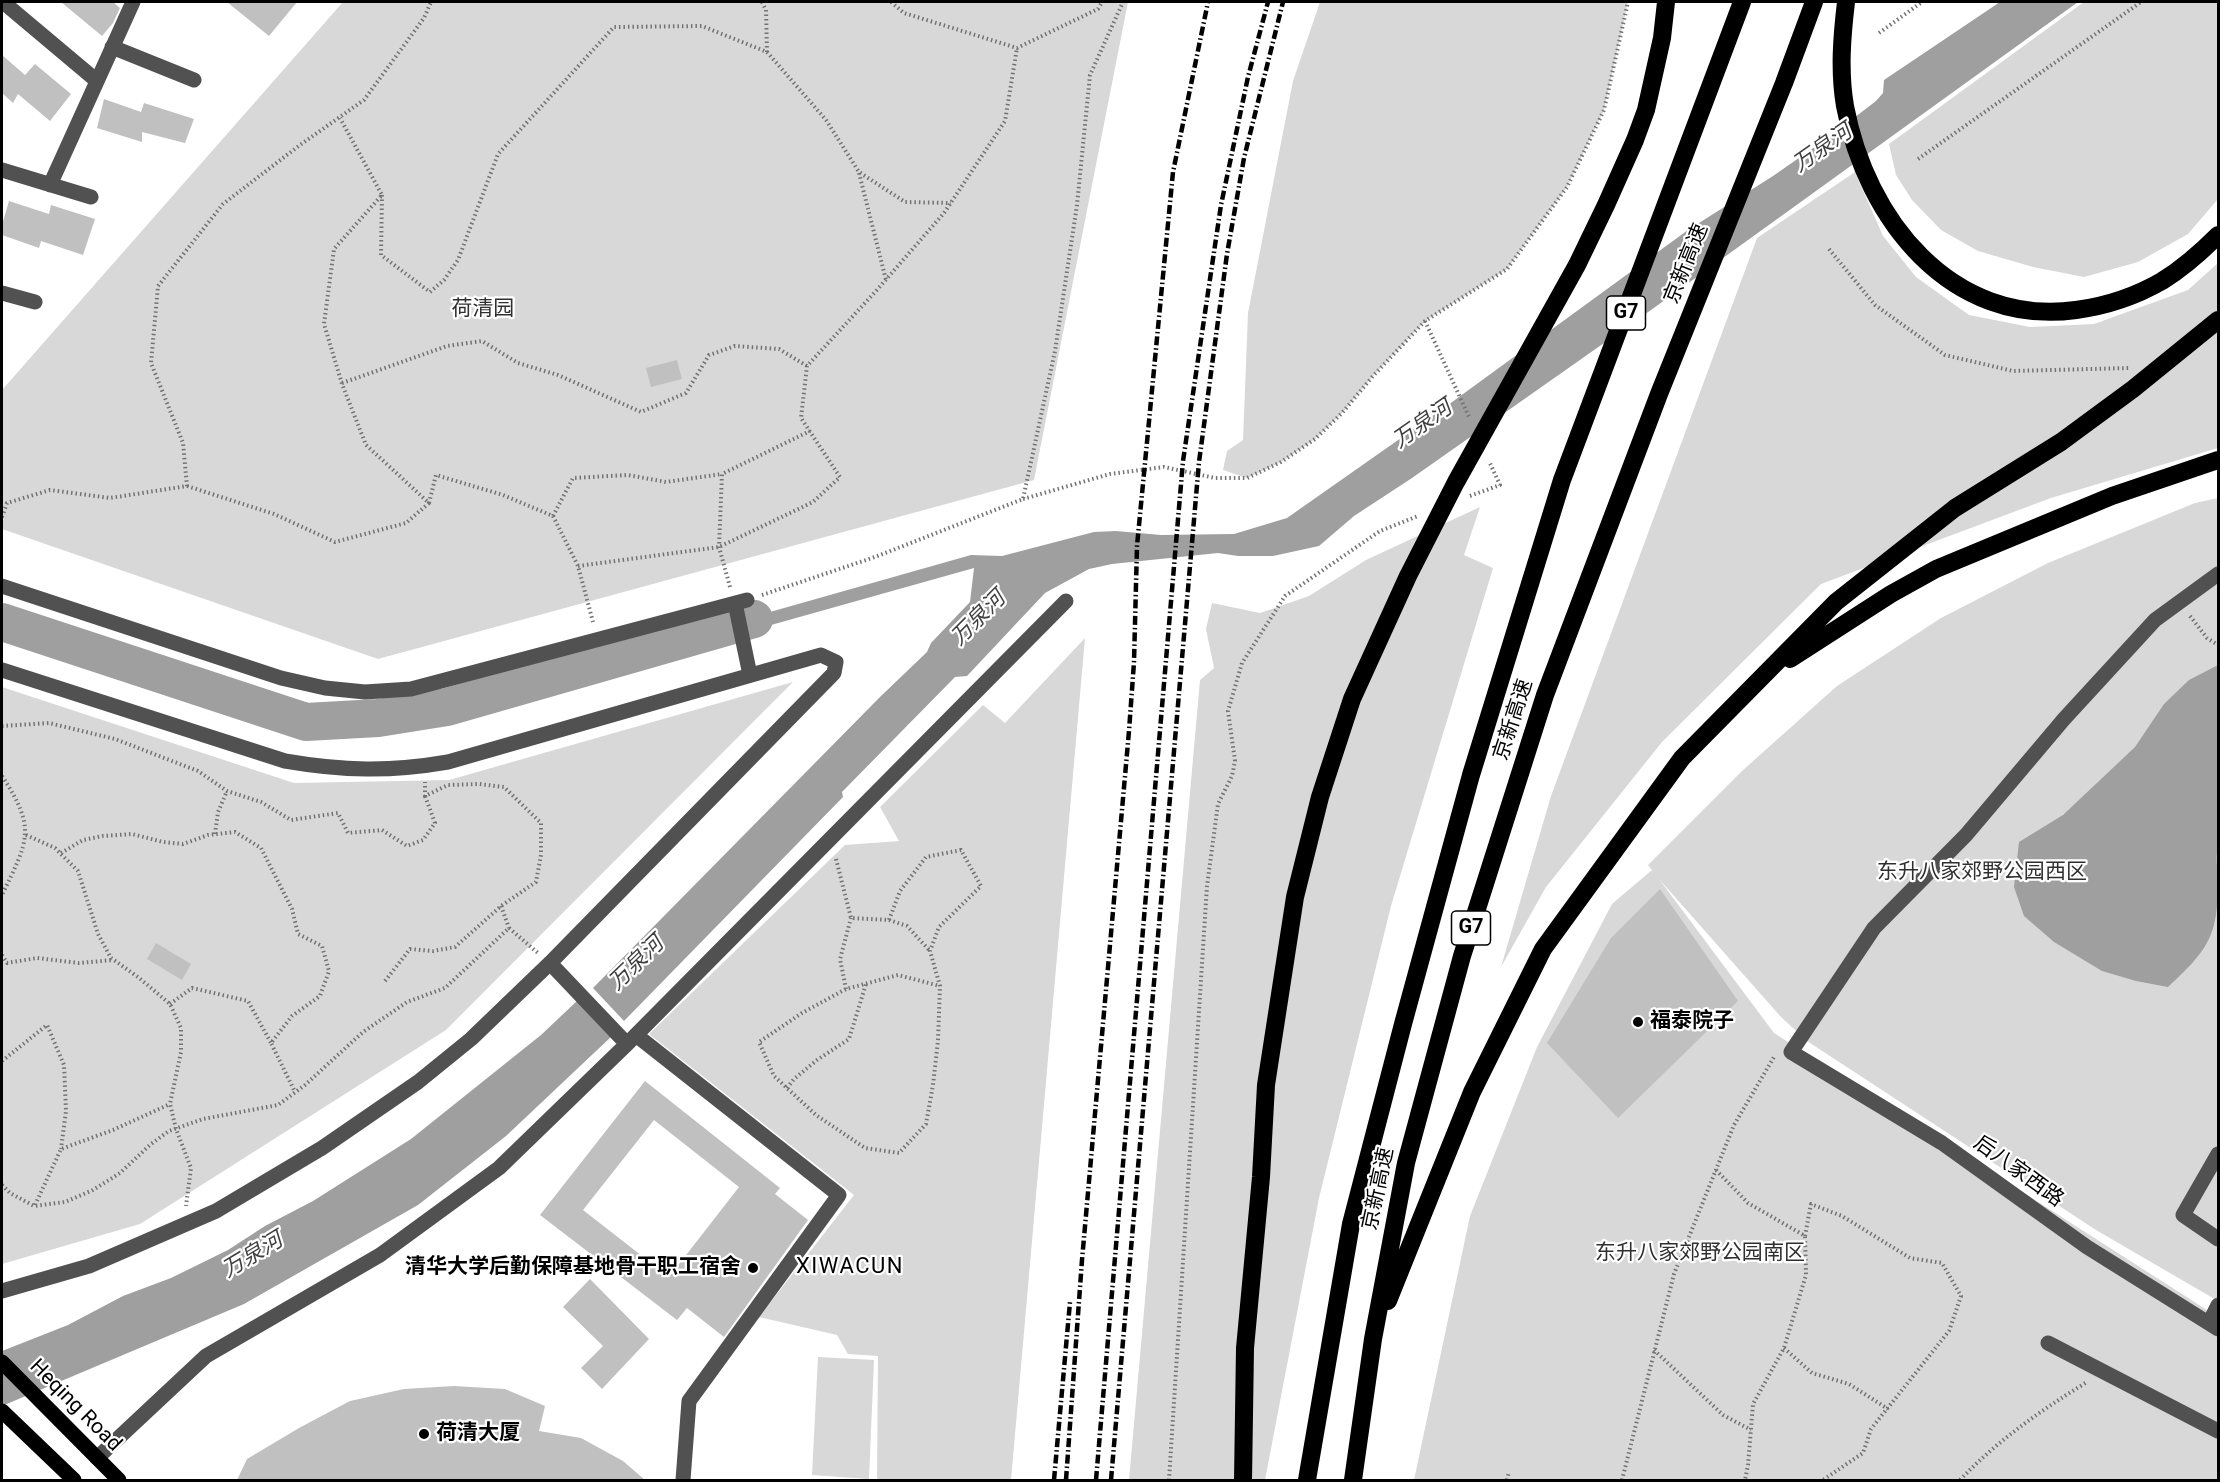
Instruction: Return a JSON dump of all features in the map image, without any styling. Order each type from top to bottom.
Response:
[{"type":"highway","points":[[1243,1480],[1245,1348],[1261,1177],[1266,1085],[1295,897],[1320,797],[1348,710],[1363,673],[1428,536],[1576,265],[1635,140],[1646,110],[1662,38],[1666,2]]},
{"type":"highway","name":"京新高速","points":[[1307,1480],[1351,1224],[1402,1024],[1471,775],[1562,480],[1742,2]]},
{"type":"highway","name":"京新高速","points":[[1353,1480],[1373,1339],[1406,1163],[1462,956],[1545,695],[1659,394],[1784,83],[1814,2]]},
{"type":"highway","points":[[1846,2],[1840,51],[1845,106],[1860,156],[1874,191],[1894,226],[1917,253],[1961,288],[1986,300],[2019,310],[2058,312],[2096,307],[2129,297],[2161,281],[2193,259],[2218,235]]},
{"type":"highway","points":[[1373,1339],[1472,1092],[1543,949],[1682,758],[1836,602],[1955,508],[2061,442],[2133,389],[2218,320]]},
{"type":"highway","points":[[1761,678],[1891,594],[1936,569],[2112,496],[2218,460]]},
{"type":"main road","name":"Heqing Road","points":[[2,1362],[119,1480]]},
{"type":"main road","points":[[2,1411],[74,1480]]},
{"type":"street","points":[[3,2],[97,81]]},
{"type":"street","points":[[50,184],[133,2]]},
{"type":"street","points":[[112,46],[194,80]]},
{"type":"street","points":[[2,170],[91,197]]},
{"type":"street","points":[[2,293],[35,302]]},
{"type":"street","points":[[1791,1052],[1874,928],[1966,835],[2064,719],[2155,620],[2218,574]]},
{"type":"street","points":[[2,586],[281,678],[325,688],[364,692],[411,688],[740,605],[744,647],[750,675]]},
{"type":"street","points":[[97,1458],[206,1356],[380,1255],[499,1168],[631,1040],[1066,601]]},
{"type":"street","points":[[2,670],[285,761],[327,768],[409,769],[448,762],[821,655],[836,662],[834,673],[550,963],[471,1039],[418,1082],[322,1148],[216,1211],[89,1266],[2,1291]]},
{"type":"street","points":[[550,963],[631,1040],[839,1195],[689,1401],[683,1480]]},
{"type":"street","name":"后八家西路","points":[[1791,1052],[1942,1143],[2087,1247],[2214,1326]]},
{"type":"street","points":[[2218,1154],[2182,1215],[2218,1239]]},
{"type":"street","points":[[2214,1326],[2218,1305]]},
{"type":"street","points":[[2048,1343],[2218,1431]]},
{"type":"path","points":[[187,486],[183,443],[150,363],[158,286],[223,204],[364,100],[424,18],[430,2]]},
{"type":"path","points":[[762,2],[766,10],[767,52]]},
{"type":"path","points":[[891,2],[904,13],[1017,48],[1098,9],[1102,2]]},
{"type":"path","points":[[1023,500],[1055,351],[1077,205],[1090,75],[1123,2]]},
{"type":"path","points":[[723,474],[718,547],[740,605],[1023,500],[1110,474],[1164,467],[1215,478],[1247,478],[1281,462],[1315,439],[1342,413],[1425,321],[1507,269],[1567,187],[1604,110],[1628,2]]},
{"type":"path","points":[[1879,33],[1922,2]]},
{"type":"path","points":[[1918,159],[2141,2]]},
{"type":"path","points":[[339,118],[382,195],[381,255],[430,292],[444,280],[458,260],[498,154],[614,27],[702,26],[767,52],[826,120],[859,172],[886,280]]},
{"type":"path","points":[[578,566],[718,547],[813,502],[840,477],[801,417],[807,366],[886,280],[951,203],[1005,121],[1017,48]]},
{"type":"path","points":[[859,172],[905,202],[951,203]]},
{"type":"path","points":[[382,195],[334,249],[324,324],[342,384],[366,445],[429,503]]},
{"type":"path","points":[[1829,249],[1875,305],[1945,355],[2013,371],[2131,368]]},
{"type":"path","points":[[1425,321],[1471,421]]},
{"type":"path","points":[[342,384],[447,346],[482,341],[518,363],[558,375],[641,412],[686,393],[709,355],[735,346],[779,349],[807,366]]},
{"type":"path","points":[[553,516],[573,478],[628,476],[666,482],[723,474],[810,431]]},
{"type":"path","points":[[1467,497],[1500,485],[1485,452]]},
{"type":"path","points":[[2,517],[7,503],[50,490],[110,498],[187,486],[274,514],[334,542],[406,523],[429,503],[436,475],[503,495],[553,516],[578,566],[598,639]]},
{"type":"path","points":[[1169,1480],[1207,886],[1218,804],[1232,776],[1235,761],[1228,711],[1242,663],[1285,596],[1380,531],[1424,514]]},
{"type":"path","points":[[2179,603],[2208,638],[2218,645]]},
{"type":"path","points":[[2,726],[49,723],[116,739],[198,771],[227,791],[261,802],[291,820],[338,813],[348,833],[382,830],[407,846],[423,840],[435,823],[425,796],[426,766]]},
{"type":"path","points":[[2,776],[13,792],[21,811],[26,835],[21,855],[2,895]]},
{"type":"path","points":[[385,981],[410,949],[433,951],[455,948],[501,906],[536,882],[541,855],[541,823],[504,787],[479,784],[448,785],[425,796]]},
{"type":"path","points":[[215,834],[218,812],[227,791]]},
{"type":"path","points":[[61,853],[83,840],[132,834],[163,842],[183,844],[215,834],[235,832],[261,848],[292,909],[298,934],[322,946],[329,971],[320,996],[292,1016],[271,1043]]},
{"type":"path","points":[[26,835],[55,848],[78,871],[98,934],[114,960],[170,1004],[181,1028],[181,1052],[170,1104],[191,1168],[184,1225]]},
{"type":"path","points":[[830,838],[851,918],[840,959],[846,989]]},
{"type":"path","points":[[888,920],[900,891],[926,857],[961,850],[981,886],[939,927],[930,951]]},
{"type":"path","points":[[501,906],[509,928],[550,963]]},
{"type":"path","points":[[851,918],[888,920],[907,926],[930,951],[940,986],[938,1041],[926,1124],[899,1153],[865,1148],[816,1115],[774,1076],[759,1042],[802,1013],[846,989],[898,975],[940,986]]},
{"type":"path","points":[[2,1185],[10,1193],[34,1206],[65,1202],[93,1190],[120,1173],[151,1144],[176,1128],[203,1119],[278,1105],[363,1032],[407,1002],[445,988],[509,928]]},
{"type":"path","points":[[2,955],[7,963],[37,958],[79,963],[114,960]]},
{"type":"path","points":[[787,1088],[817,1059],[849,1039],[866,984]]},
{"type":"path","points":[[170,1004],[192,988],[248,1001],[295,1092]]},
{"type":"path","points":[[2,1061],[47,1025],[64,1065],[66,1111],[61,1149],[34,1206]]},
{"type":"path","points":[[1622,1480],[1674,1274],[1734,1125],[1778,1049],[1791,1052]]},
{"type":"path","points":[[61,1149],[113,1130],[170,1104]]},
{"type":"path","points":[[1716,1170],[1748,1203],[1805,1236]]},
{"type":"path","points":[[1745,1480],[1753,1404],[1784,1348],[1806,1275],[1805,1236],[1810,1204],[1842,1216],[1910,1258],[1942,1263],[1961,1296],[1949,1331],[1871,1429],[1863,1453],[1823,1480]]},
{"type":"path","points":[[1784,1348],[1812,1373],[1849,1384],[1888,1409]]},
{"type":"path","points":[[1654,1350],[1723,1415],[1751,1430]]},
{"type":"path","points":[[1960,1480],[2022,1423],[2104,1371]]},
{"type":"path","points":[[1507,1480],[1509,1472]]},
{"type":"green space","name":"荷清园","points":[[343,2],[1128,2],[1034,480],[378,659],[2,529],[2,390]]},
{"type":"green space","points":[[1320,2],[1628,2],[1604,110],[1567,187],[1507,269],[1425,321],[1342,413],[1315,439],[1281,462],[1247,478],[1223,470],[1227,451],[1243,440],[1248,313],[1293,81]]},
{"type":"green space","points":[[2084,2],[2218,2],[2218,199],[2188,234],[2138,262],[2084,277],[2033,267],[1978,251],[1941,230],[1912,200],[1896,175],[1889,144]]},
{"type":"green space","points":[[1855,172],[1883,236],[1916,277],[1969,315],[2030,327],[2094,324],[2188,290],[2218,263],[2218,448],[2051,498],[1821,584],[1662,742],[1546,887],[1501,967],[1551,796],[1757,238]]},
{"type":"green space","points":[[2218,498],[2218,1301],[2096,1230],[1807,1041],[1781,1017],[1659,879],[1774,1033],[2218,1317],[2218,1480],[1414,1480],[1470,1216],[1537,1047],[1612,904],[1652,870],[1648,865],[1742,771],[1837,686],[1941,618],[2048,563],[2195,503]]},
{"type":"green space","points":[[1480,507],[1464,555],[1493,568],[1391,906],[1319,1198],[1265,1480],[1129,1480],[1200,680],[1214,668],[1206,629],[1212,603],[1260,613],[1309,596],[1366,560]]},
{"type":"green space","points":[[1085,638],[1011,1480],[877,1480],[878,1356],[848,1354],[837,1335],[759,1317],[854,1195],[649,1034],[845,845],[899,841],[880,807],[983,705],[1005,723]]},
{"type":"green space","points":[[793,682],[446,1030],[140,1224],[2,1264],[2,687],[294,783],[449,780]]},
{"type":"green space","points":[[818,1357],[874,1360],[869,1479],[812,1475]]},
{"type":"water","name":"万泉河","points":[[2000,2],[2078,2],[1651,310],[1412,478],[1354,516],[1319,546],[1273,556],[1238,556],[1218,553],[1112,564],[1089,569],[1045,593],[967,676],[955,677],[842,792],[843,797],[624,1021],[593,988],[927,652],[931,643],[970,602],[974,568],[707,643],[703,631],[971,555],[1002,556],[1094,532],[1116,531],[1161,535],[1234,534],[1287,518],[1448,405],[1688,230],[1829,137],[1876,101],[1883,93],[1884,80]]},
{"type":"water","points":[[2218,665],[2218,899],[2213,928],[2202,951],[2168,987],[2102,971],[2054,942],[2024,916],[2014,887],[2019,842],[2063,815],[2135,747],[2164,704],[2189,680]]},
{"type":"water","name":"万泉河","points":[[577,1001],[612,1036],[506,1136],[418,1205],[244,1304],[2,1406],[2,1351],[68,1325],[123,1296],[171,1278],[228,1250],[265,1226],[313,1201],[411,1139],[541,1035]]},
{"type":"building","points":[[61,2],[113,2],[120,8],[113,23],[102,36]]},
{"type":"building","points":[[227,2],[297,2],[269,36]]},
{"type":"building","points":[[2,55],[25,75],[35,64],[71,94],[50,121],[18,94],[13,103],[2,93]]},
{"type":"building","points":[[104,99],[141,112],[144,103],[194,119],[185,143],[142,132],[142,142],[97,128]]},
{"type":"building","points":[[9,201],[49,214],[51,205],[95,219],[83,255],[41,241],[39,248],[2,235],[2,225]]},
{"type":"building","points":[[677,360],[682,379],[651,387],[646,368]]},
{"type":"building","name":"福泰院子","points":[[1660,889],[1738,1001],[1618,1118],[1547,1043],[1611,938]]},
{"type":"building","points":[[156,943],[191,964],[182,980],[147,959]]},
{"type":"building","points":[[645,1081],[780,1188],[775,1194],[808,1220],[724,1337],[687,1308],[677,1320],[540,1215]],"holes":[[[654,1120],[739,1187],[669,1277],[583,1210]]]},
{"type":"building","points":[[590,1279],[649,1339],[602,1389],[581,1368],[603,1346],[563,1307]]},
{"type":"building","name":"荷清大厦","points":[[454,1386],[505,1389],[545,1406],[539,1431],[581,1438],[623,1461],[645,1480],[237,1480],[247,1459],[350,1401],[404,1389]]},
{"type":"waterway","points":[[2,622],[306,722],[378,718],[447,707],[754,619]]},
{"type":"railway","points":[[1066,1480],[1082,1260],[1129,731],[1134,662],[1137,546],[1173,172],[1208,2]]},
{"type":"railway","points":[[1096,1480],[1183,461],[1221,205],[1248,77],[1268,2]]},
{"type":"railway","points":[[1111,1480],[1199,462],[1227,254],[1244,158],[1283,2]]},
{"type":"railway","points":[[1054,1480],[1070,1302]]},
{"type":"place","name":"福泰院子","points":[[1638,1022]]},
{"type":"place","name":"清华大学后勤保障基地骨干职工宿舍","points":[[753,1268]]},
{"type":"place","name":"荷清大厦","points":[[424,1434]]},
{"type":"district","name":"XIWACUN","points":[[850,1267]]},
{"type":"park label","name":"东升八家郊野公园西区","points":[[1982,873]]},
{"type":"park label","name":"东升八家郊野公园南区","points":[[1700,1254]]}]
